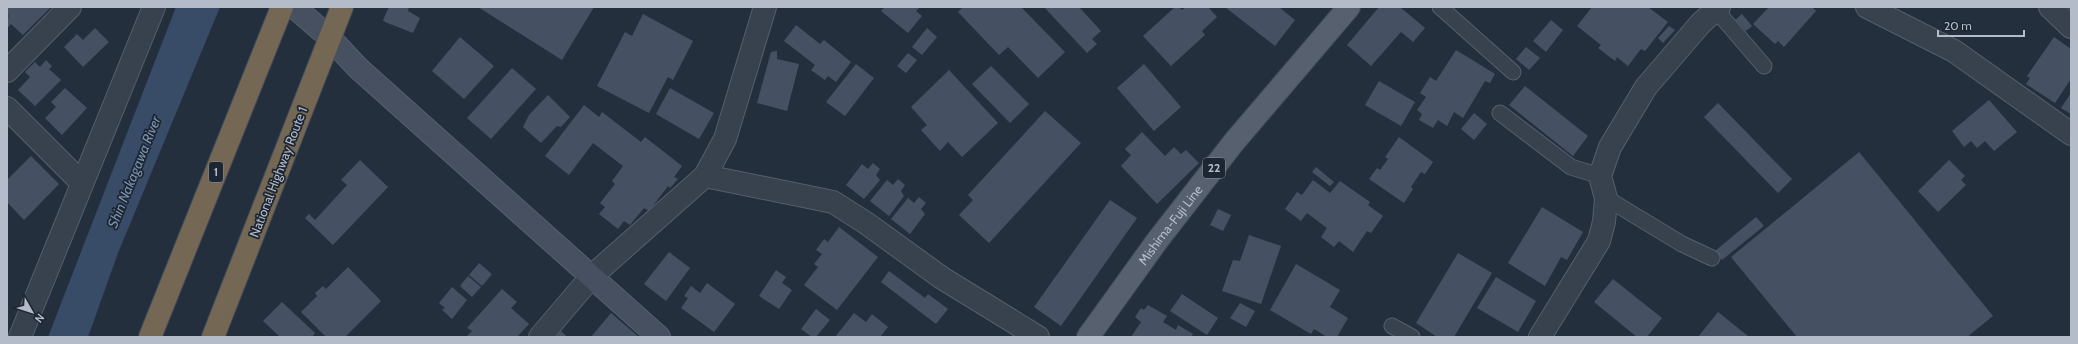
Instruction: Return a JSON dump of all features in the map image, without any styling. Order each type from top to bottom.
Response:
[{"type":"highway","name":"1","points":[[150,337],[282,7]]},
{"type":"highway","name":"National Highway Route 1","points":[[213,337],[342,7]]},
{"type":"main road","name":"Mishima-Fuji Line","points":[[1088,337],[1156,241],[1234,142],[1349,7]]},
{"type":"street","points":[[7,71],[70,7]]},
{"type":"street","points":[[20,337],[154,7]]},
{"type":"street","points":[[294,7],[330,38],[358,68],[659,337]]},
{"type":"street","points":[[540,337],[592,276],[705,176],[725,139],[765,7]]},
{"type":"street","points":[[1867,7],[1954,51],[2071,134]]},
{"type":"street","points":[[2050,7],[2071,27]]},
{"type":"street","points":[[1540,337],[1599,241],[1604,222],[1606,198],[1600,176],[1610,147],[1646,87],[1701,23],[1717,8]]},
{"type":"street","points":[[7,108],[82,182]]},
{"type":"street","points":[[705,176],[833,202],[866,223],[942,278],[1038,337]]},
{"type":"lane","points":[[1440,7],[1512,72]]},
{"type":"lane","points":[[1717,8],[1764,66]]},
{"type":"lane","points":[[1500,113],[1572,167],[1600,176]]},
{"type":"lane","points":[[1606,198],[1682,244],[1712,258]]},
{"type":"lane","points":[[1392,326],[1412,337]]},
{"type":"water","name":"Shin Nakagawa River","points":[[176,7],[220,7],[118,253],[88,337],[48,337]]},
{"type":"building","points":[[9,7],[51,7],[23,35],[11,24],[7,28],[7,18],[9,16],[7,14],[7,9]]},
{"type":"building","points":[[389,7],[409,7],[408,11],[420,18],[413,33],[383,20]]},
{"type":"building","points":[[478,7],[594,7],[562,60]]},
{"type":"building","points":[[885,7],[920,7],[916,11],[922,16],[908,33],[881,11]]},
{"type":"building","points":[[963,7],[1021,7],[1065,52],[1038,78],[1008,47],[999,55],[958,12]]},
{"type":"building","points":[[1044,7],[1079,7],[1101,31],[1092,39],[1097,44],[1087,53]]},
{"type":"building","points":[[1175,7],[1179,7],[1182,10],[1186,7],[1208,7],[1217,17],[1202,31],[1205,35],[1171,66],[1143,36]]},
{"type":"building","points":[[1225,7],[1279,7],[1295,20],[1275,46]]},
{"type":"building","points":[[1379,7],[1400,7],[1425,28],[1413,42],[1401,32],[1371,66],[1347,45]]},
{"type":"building","points":[[1592,7],[1648,7],[1668,22],[1645,51],[1641,49],[1628,66],[1617,57],[1615,61],[1598,48],[1601,45],[1577,26]]},
{"type":"building","points":[[1769,7],[1812,7],[1816,11],[1784,47],[1778,41],[1775,44],[1753,24]]},
{"type":"building","points":[[643,14],[693,41],[673,80],[668,77],[649,113],[597,86],[625,32],[632,36]]},
{"type":"building","points":[[1742,14],[1752,26],[1746,31],[1735,20]]},
{"type":"building","points":[[1551,20],[1563,30],[1546,52],[1533,41]]},
{"type":"building","points":[[796,25],[820,44],[824,40],[851,62],[836,82],[828,76],[825,80],[811,70],[815,65],[784,41]]},
{"type":"building","points":[[1669,26],[1675,30],[1663,43],[1658,38]]},
{"type":"building","points":[[95,28],[109,42],[83,67],[64,47],[77,34],[83,40]]},
{"type":"building","points":[[927,28],[937,37],[922,55],[912,47]]},
{"type":"building","points":[[460,37],[494,66],[464,99],[432,71]]},
{"type":"building","points":[[2054,37],[2071,49],[2071,79],[2055,103],[2026,84],[2030,78],[2027,76]]},
{"type":"building","points":[[1526,47],[1540,58],[1529,70],[1516,59]]},
{"type":"building","points":[[1456,50],[1495,74],[1490,83],[1485,81],[1463,118],[1454,112],[1447,126],[1438,120],[1433,128],[1419,120],[1422,114],[1417,110],[1426,97],[1420,93],[1430,77],[1436,81]]},
{"type":"building","points":[[777,51],[777,59],[799,64],[787,111],[757,103],[771,52]]},
{"type":"building","points":[[908,53],[917,60],[906,73],[897,66]]},
{"type":"building","points":[[46,60],[52,66],[49,69],[61,80],[35,106],[18,90],[30,77],[25,72],[35,62],[40,67]]},
{"type":"building","points":[[856,64],[874,78],[845,116],[826,102]]},
{"type":"building","points":[[1144,64],[1181,107],[1154,131],[1117,88]]},
{"type":"building","points":[[991,66],[1029,104],[1010,123],[972,84]]},
{"type":"building","points":[[512,68],[536,89],[491,139],[467,118]]},
{"type":"building","points":[[949,70],[998,123],[962,157],[948,142],[940,151],[921,130],[927,125],[911,107]]},
{"type":"building","points":[[1379,81],[1415,102],[1401,126],[1365,105]]},
{"type":"building","points":[[1525,86],[1588,136],[1573,156],[1509,105]]},
{"type":"building","points":[[65,88],[87,108],[62,135],[45,118],[56,107],[51,102]]},
{"type":"building","points":[[670,88],[714,113],[699,139],[656,114]]},
{"type":"building","points":[[2071,93],[2071,114],[2061,108]]},
{"type":"building","points":[[548,95],[570,117],[561,127],[557,126],[541,143],[523,127],[529,115]]},
{"type":"building","points":[[1989,100],[2017,132],[1994,151],[1985,141],[1977,148],[1971,141],[1964,147],[1952,131]]},
{"type":"building","points":[[1718,103],[1792,179],[1778,193],[1704,117]]},
{"type":"building","points":[[584,105],[599,117],[602,112],[641,142],[645,137],[682,166],[674,177],[678,179],[670,188],[668,186],[649,211],[644,208],[630,225],[624,221],[618,229],[599,214],[605,207],[600,203],[615,184],[612,181],[623,166],[593,143],[569,175],[545,156]]},
{"type":"building","points":[[1045,111],[1081,143],[989,243],[959,215],[973,200],[968,195]]},
{"type":"building","points":[[1474,113],[1487,124],[1474,140],[1461,129]]},
{"type":"building","points":[[1142,132],[1165,156],[1174,147],[1181,154],[1186,150],[1199,163],[1157,204],[1121,166],[1131,155],[1125,149]]},
{"type":"building","points":[[1399,137],[1433,162],[1425,174],[1421,172],[1411,187],[1413,189],[1404,203],[1369,179],[1377,168],[1380,170],[1388,159],[1385,157]]},
{"type":"building","points":[[1859,152],[1993,316],[1967,337],[1797,337],[1731,257]]},
{"type":"building","points":[[31,156],[59,184],[24,220],[7,202],[7,180]]},
{"type":"building","points":[[360,160],[388,187],[333,245],[305,218],[309,214],[315,220],[347,185],[341,180]]},
{"type":"building","points":[[1949,160],[1965,176],[1961,180],[1966,185],[1938,212],[1918,191]]},
{"type":"building","points":[[873,163],[880,169],[876,175],[880,180],[864,199],[846,185],[862,164],[868,169]]},
{"type":"building","points":[[1316,167],[1334,182],[1330,186],[1312,172]]},
{"type":"building","points":[[898,179],[905,185],[901,191],[904,196],[889,216],[870,201],[887,180],[893,185]]},
{"type":"building","points":[[1313,180],[1330,193],[1340,181],[1370,202],[1368,205],[1383,216],[1371,233],[1367,231],[1353,252],[1339,241],[1334,247],[1321,237],[1327,228],[1307,213],[1301,221],[1285,209],[1297,192],[1302,195]]},
{"type":"building","points":[[919,197],[926,203],[921,209],[925,214],[910,234],[891,219],[908,198],[914,203]]},
{"type":"building","points":[[1110,200],[1137,218],[1061,326],[1034,307]]},
{"type":"building","points":[[1542,207],[1583,232],[1567,260],[1561,257],[1545,286],[1508,263]]},
{"type":"building","points":[[1218,209],[1231,215],[1223,231],[1210,225]]},
{"type":"building","points":[[1756,217],[1764,226],[1722,260],[1715,251]]},
{"type":"building","points":[[839,227],[878,257],[837,310],[804,285],[818,267],[814,264],[822,254],[816,250],[824,239],[828,242]]},
{"type":"building","points":[[1249,235],[1281,246],[1261,304],[1222,291],[1233,260],[1240,261]]},
{"type":"building","points":[[669,252],[690,268],[666,301],[644,284]]},
{"type":"building","points":[[1458,253],[1492,273],[1454,337],[1437,337],[1416,323]]},
{"type":"building","points":[[479,263],[492,274],[482,286],[469,275]]},
{"type":"building","points":[[1296,264],[1340,290],[1330,307],[1348,318],[1337,337],[1327,337],[1314,329],[1311,334],[1270,310]]},
{"type":"building","points":[[348,267],[381,301],[345,337],[326,337],[301,312],[317,296],[315,293],[323,286],[326,289]]},
{"type":"building","points":[[776,270],[786,277],[782,283],[792,290],[779,309],[759,296]]},
{"type":"building","points":[[889,271],[925,298],[928,294],[948,309],[936,324],[881,282]]},
{"type":"building","points":[[468,276],[481,287],[472,297],[460,286]]},
{"type":"building","points":[[1496,277],[1536,301],[1518,332],[1477,308]]},
{"type":"building","points":[[1613,279],[1662,318],[1647,337],[1637,337],[1594,302]]},
{"type":"building","points":[[707,283],[735,304],[714,332],[681,308],[688,298],[684,296],[691,286],[700,293]]},
{"type":"building","points":[[452,287],[467,300],[452,319],[442,310],[445,308],[439,303]]},
{"type":"building","points":[[502,289],[517,302],[511,308],[529,324],[517,337],[466,337],[472,331],[467,328]]},
{"type":"building","points":[[1182,294],[1218,318],[1207,335],[1170,311]]},
{"type":"building","points":[[282,302],[315,333],[312,337],[280,337],[263,321]]},
{"type":"building","points":[[1240,303],[1255,311],[1246,327],[1230,318]]},
{"type":"building","points":[[1148,305],[1167,316],[1163,322],[1176,330],[1178,325],[1193,334],[1191,337],[1131,337],[1141,322],[1135,317],[1141,308],[1144,310]]},
{"type":"building","points":[[816,309],[830,320],[816,337],[812,337],[801,329]]},
{"type":"building","points":[[1718,312],[1748,336],[1698,337]]},
{"type":"building","points":[[611,313],[639,337],[591,337]]},
{"type":"building","points":[[854,313],[866,322],[872,314],[888,327],[881,336],[882,337],[835,337]]},
{"type":"building","points":[[561,331],[567,337],[556,337]]}]
